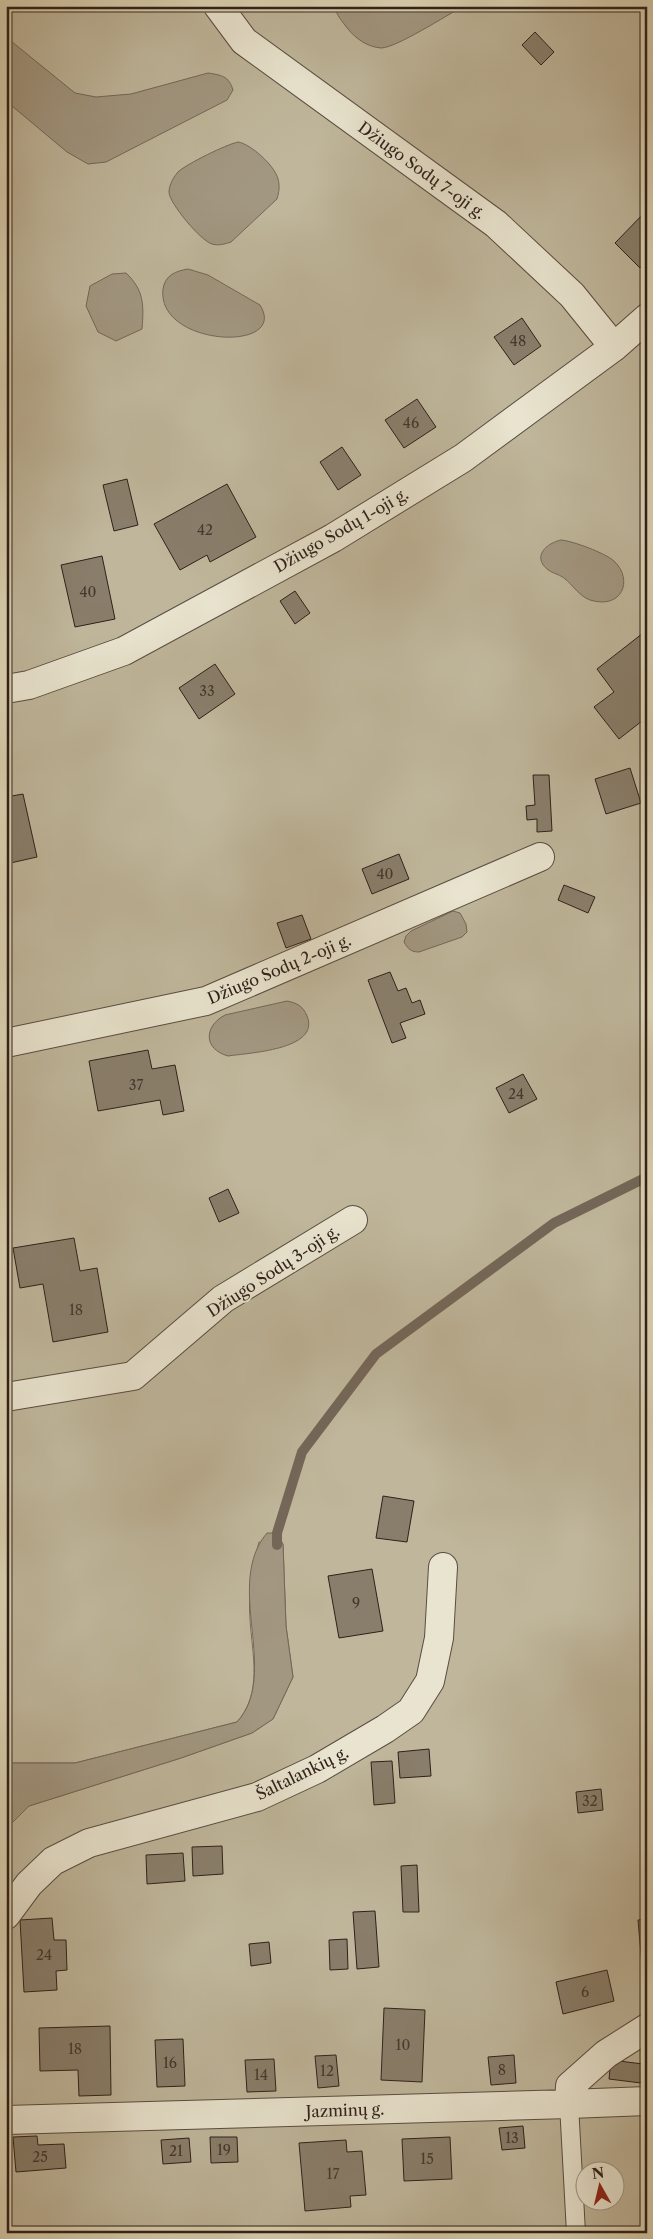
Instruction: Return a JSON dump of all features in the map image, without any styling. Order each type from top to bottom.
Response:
[{"type":"street","name":"Džiugo Sodų 7-oji g.","points":[[218,6],[244,41],[496,224],[572,295],[614,347]]},
{"type":"street","name":"Džiugo Sodų 1-oji g.","points":[[6,689],[29,685],[124,651],[333,538],[463,458],[614,347],[647,318]]},
{"type":"street","name":"Džiugo Sodų 2-oji g.","points":[[6,1042],[206,1001],[540,857]]},
{"type":"street","name":"Džiugo Sodų 3-oji g.","points":[[6,1397],[133,1376],[223,1299],[353,1220]]},
{"type":"street","name":"Šaltalankių g.","points":[[6,1915],[29,1884],[53,1861],[82,1846],[257,1797],[317,1768],[385,1729],[411,1711],[430,1681],[439,1638],[443,1567]]},
{"type":"street","points":[[569,2104],[570,2086],[606,2054],[647,2028]]},
{"type":"street","name":"Jazminų g.","points":[[6,2120],[647,2102]]},
{"type":"lane","points":[[569,2104],[576,2233]]},
{"type":"shaded area","points":[[6,6],[647,6],[647,2233],[6,2233],[6,1829],[29,1806],[181,1758],[252,1733],[273,1719],[293,1677],[286,1626],[283,1544],[259,1542],[250,1590],[250,1619],[254,1659],[253,1686],[245,1711],[237,1722],[75,1763],[6,1763]]},
{"type":"shaded area","points":[[334,6],[464,6],[398,43],[381,48],[367,44],[355,36],[340,18]]},
{"type":"shaded area","points":[[6,37],[75,93],[96,97],[131,94],[208,73],[227,79],[233,90],[227,100],[106,162],[88,164],[67,152],[6,101]]},
{"type":"shaded area","points":[[238,142],[256,151],[272,168],[279,182],[277,199],[231,242],[214,245],[194,229],[174,204],[170,197],[170,186],[179,171],[216,150]]},
{"type":"shaded area","points":[[188,269],[208,275],[260,305],[264,320],[257,331],[241,336],[220,337],[199,332],[179,323],[166,308],[163,289],[166,280],[172,274]]},
{"type":"shaded area","points":[[126,273],[132,279],[142,298],[142,329],[116,341],[98,332],[86,306],[90,286],[112,274]]},
{"type":"shaded area","points":[[561,540],[589,548],[604,554],[614,561],[620,569],[624,584],[622,591],[617,597],[610,601],[601,602],[590,600],[579,593],[560,575],[547,569],[543,564],[541,555],[546,547]]},
{"type":"shaded area","points":[[453,911],[460,913],[466,924],[467,932],[462,937],[419,952],[412,951],[407,947],[404,942],[406,936],[411,931]]},
{"type":"shaded area","points":[[287,1001],[299,1006],[307,1016],[308,1027],[303,1036],[293,1043],[265,1051],[228,1056],[220,1053],[211,1043],[209,1037],[213,1025],[225,1015]]},
{"type":"shaded area","points":[[267,1533],[277,1533],[283,1544],[286,1626],[293,1677],[273,1719],[252,1733],[181,1758],[29,1806],[6,1829],[6,1763],[75,1763],[237,1722],[249,1702],[254,1680],[250,1578],[255,1554]]},
{"type":"building","points":[[535,32],[554,52],[541,65],[522,45]]},
{"type":"building","points":[[647,210],[647,261],[640,268],[615,243]]},
{"type":"building","points":[[522,318],[541,346],[514,365],[494,337]]},
{"type":"building","points":[[417,399],[436,427],[404,448],[385,420]]},
{"type":"building","points":[[342,447],[361,475],[338,490],[320,462]]},
{"type":"building","points":[[127,479],[138,525],[114,531],[103,485]]},
{"type":"building","points":[[227,484],[256,537],[210,562],[207,555],[180,570],[154,524]]},
{"type":"building","points":[[102,556],[115,619],[75,627],[61,565]]},
{"type":"building","points":[[295,591],[310,613],[295,624],[280,601]]},
{"type":"building","points":[[647,630],[647,717],[619,739],[594,707],[614,692],[597,669]]},
{"type":"building","points":[[215,664],[235,694],[199,719],[179,688]]},
{"type":"building","points":[[630,768],[641,803],[606,814],[595,779]]},
{"type":"building","points":[[533,775],[549,775],[552,831],[537,832],[537,819],[527,820],[526,806],[535,805]]},
{"type":"building","points":[[23,794],[37,857],[6,864],[6,797]]},
{"type":"building","points":[[399,854],[409,879],[372,894],[362,869]]},
{"type":"building","points":[[564,885],[595,897],[588,913],[558,900]]},
{"type":"building","points":[[302,915],[311,939],[286,948],[277,923]]},
{"type":"building","points":[[390,972],[398,991],[406,988],[412,1003],[420,1000],[425,1014],[400,1023],[406,1038],[392,1043],[368,980]]},
{"type":"building","points":[[148,1050],[152,1069],[175,1065],[184,1111],[163,1115],[160,1100],[98,1111],[89,1061]]},
{"type":"building","points":[[523,1074],[537,1099],[509,1113],[496,1088]]},
{"type":"building","points":[[228,1189],[239,1213],[219,1222],[209,1198]]},
{"type":"building","points":[[74,1238],[80,1271],[97,1268],[108,1332],[53,1342],[43,1284],[20,1288],[13,1248]]},
{"type":"building","points":[[383,1496],[414,1501],[407,1542],[376,1538]]},
{"type":"building","points":[[372,1569],[383,1631],[339,1638],[328,1576]]},
{"type":"building","points":[[429,1749],[431,1776],[400,1778],[398,1752]]},
{"type":"building","points":[[392,1761],[395,1803],[374,1805],[371,1762]]},
{"type":"building","points":[[601,1789],[603,1810],[578,1813],[576,1792]]},
{"type":"building","points":[[222,1846],[223,1874],[193,1876],[192,1847]]},
{"type":"building","points":[[183,1853],[185,1881],[147,1884],[146,1855]]},
{"type":"building","points":[[417,1865],[419,1912],[403,1912],[401,1866]]},
{"type":"building","points":[[375,1911],[379,1967],[357,1969],[353,1912]]},
{"type":"building","points":[[52,1918],[54,1940],[66,1940],[67,1970],[56,1971],[57,1990],[24,1992],[20,1920]]},
{"type":"building","points":[[647,1919],[647,1966],[642,1966],[638,1920]]},
{"type":"building","points":[[347,1939],[348,1969],[330,1970],[329,1940]]},
{"type":"building","points":[[269,1942],[271,1963],[251,1966],[249,1944]]},
{"type":"building","points":[[607,1970],[614,2001],[563,2014],[556,1982]]},
{"type":"building","points":[[384,2008],[425,2010],[422,2082],[381,2080]]},
{"type":"building","points":[[110,2026],[111,2095],[79,2096],[78,2070],[40,2071],[39,2028]]},
{"type":"building","points":[[183,2039],[185,2086],[157,2087],[155,2040]]},
{"type":"building","points":[[336,2055],[339,2086],[318,2088],[315,2056]]},
{"type":"building","points":[[514,2055],[516,2083],[491,2085],[488,2057]]},
{"type":"building","points":[[274,2059],[276,2091],[247,2092],[245,2060]]},
{"type":"building","points":[[611,2060],[643,2064],[641,2083],[609,2079]]},
{"type":"building","points":[[523,2126],[525,2148],[502,2150],[499,2128]]},
{"type":"building","points":[[37,2136],[38,2145],[64,2144],[66,2168],[16,2172],[13,2137]]},
{"type":"building","points":[[210,2137],[237,2137],[238,2162],[211,2163]]},
{"type":"building","points":[[450,2137],[452,2179],[404,2181],[402,2139]]},
{"type":"building","points":[[189,2138],[191,2162],[163,2164],[161,2140]]},
{"type":"building","points":[[346,2140],[347,2152],[362,2151],[366,2195],[350,2196],[351,2207],[305,2211],[299,2143]]},
{"type":"waterway","points":[[277,1545],[277,1533],[302,1452],[376,1354],[554,1223],[647,1177]]}]
